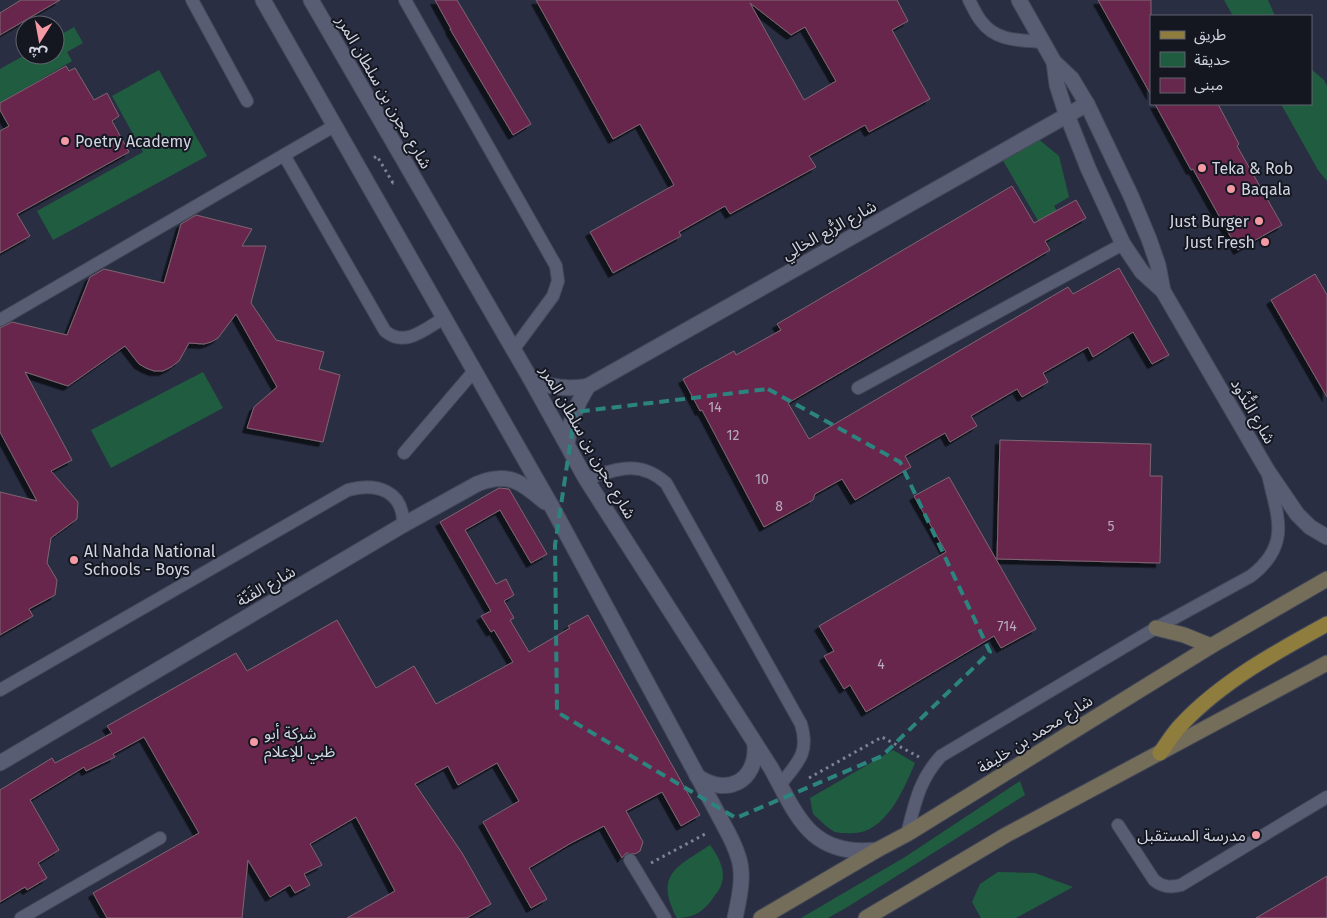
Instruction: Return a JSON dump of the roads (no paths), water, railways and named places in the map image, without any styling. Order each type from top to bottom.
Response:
[{"type":"main road","name":"شارع محمد بن خليفة","points":[[761,918],[908,834],[1211,646],[1327,578]]},
{"type":"main road","points":[[1160,753],[1180,726],[1204,703],[1274,653],[1327,624]]},
{"type":"main road","points":[[1156,628],[1184,635],[1211,646]]},
{"type":"main road","points":[[866,918],[885,912],[1006,835],[1327,663]]},
{"type":"street","points":[[263,0],[552,507],[723,824],[739,856],[741,878],[735,918]]},
{"type":"street","name":"شارع مجرن بن سلطان المرر","points":[[311,0],[530,378],[586,479],[755,746],[771,768],[802,823],[822,842],[840,849],[858,852],[877,850]]},
{"type":"street","name":"شارع النُّدُود","points":[[1019,0],[1054,62],[1072,80],[1087,104],[1144,226],[1158,265],[1163,291]]},
{"type":"street","name":"شارع النُّدُود","points":[[1054,62],[1057,85],[1067,116],[1088,168],[1123,244],[1142,272],[1163,291],[1267,470],[1297,514],[1310,527],[1327,537]]},
{"type":"street","name":"شارع الرُّبع الخالِي","points":[[530,378],[540,384],[564,389],[588,386],[1087,104]]},
{"type":"street","points":[[567,444],[573,414],[588,386]]},
{"type":"street","name":"شارع الفَنّة","points":[[0,762],[403,525],[477,484],[488,479],[510,479],[521,483],[552,507]]},
{"type":"street","points":[[697,776],[706,783],[716,786],[727,786],[737,783],[746,776],[752,767],[756,757],[755,746]]},
{"type":"lane","points":[[192,0],[247,101]]},
{"type":"lane","points":[[405,0],[556,266],[558,281],[553,296],[513,350]]},
{"type":"lane","points":[[969,0],[980,21],[988,30],[998,36],[1009,40],[1044,42]]},
{"type":"lane","points":[[0,320],[334,126]]},
{"type":"lane","points":[[284,155],[385,331],[396,338],[405,339],[413,337],[444,318]]},
{"type":"lane","points":[[858,388],[1123,244]]},
{"type":"lane","points":[[404,453],[474,371]]},
{"type":"lane","points":[[586,479],[619,469],[631,468],[651,472],[666,483],[801,724],[804,733],[804,747],[801,759],[782,788]]},
{"type":"lane","points":[[908,834],[919,790],[925,776],[933,765],[950,749],[1156,628],[1251,576],[1264,566],[1274,551],[1279,534],[1278,517],[1267,470]]},
{"type":"lane","points":[[0,690],[348,490],[363,487],[378,488],[392,495],[401,508],[403,525]]},
{"type":"lane","points":[[1118,825],[1154,880],[1159,884],[1174,887],[1327,797]]},
{"type":"lane","points":[[21,918],[160,838]]},
{"type":"lane","points":[[633,866],[665,918]]},
{"type":"place","name":"Poetry Academy","points":[[65,141]]},
{"type":"place","name":"Teka & Rob","points":[[1202,168]]},
{"type":"place","name":"Baqala","points":[[1231,189]]},
{"type":"place","name":"Just Burger","points":[[1259,221]]},
{"type":"place","name":"Just Fresh","points":[[1265,242]]},
{"type":"place","name":"Al Nahda National Schools - Boys","points":[[74,560]]},
{"type":"place","name":"شركة أبو ظبي للإعلام","points":[[254,742]]},
{"type":"place","name":"مدرسة المستقبل","points":[[1256,835]]}]
